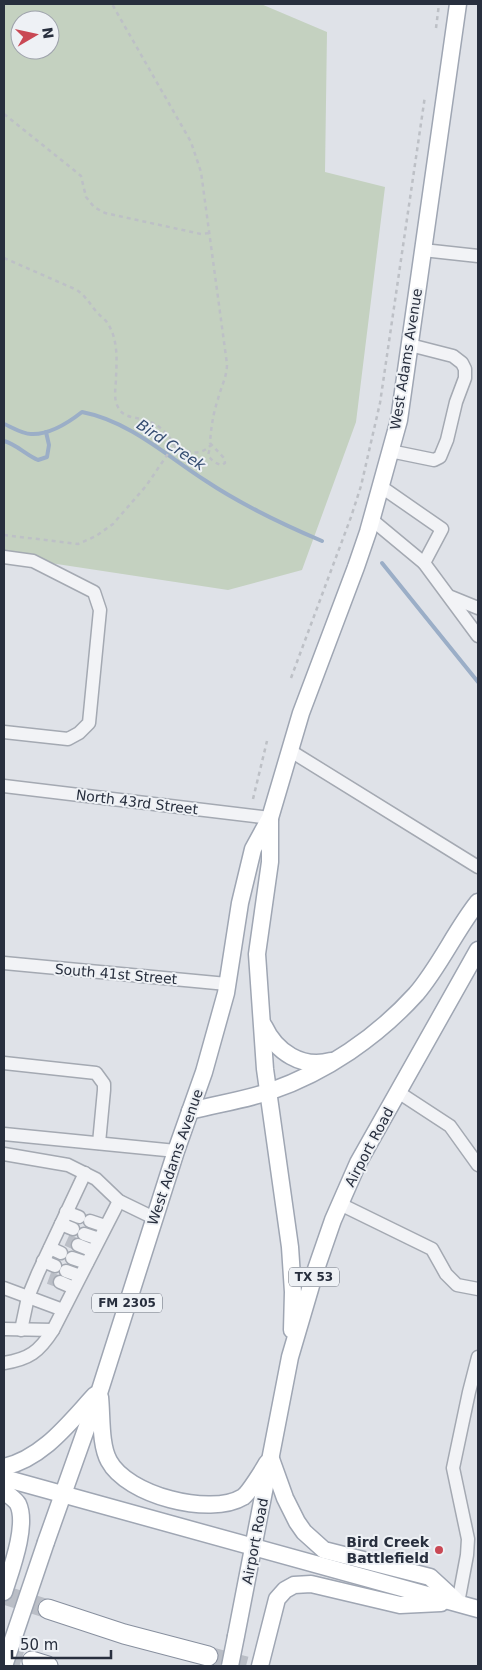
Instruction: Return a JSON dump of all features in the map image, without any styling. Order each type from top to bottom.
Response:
[{"type":"highway","points":[[48,1609],[124,1634],[208,1656]]},
{"type":"main road","name":"West Adams Avenue","points":[[4,1666],[100,1390],[154,1218],[204,1072],[227,984],[246,876],[253,849],[270,818],[301,712],[356,567],[399,420],[458,4]]},
{"type":"main road","name":"West Adams Avenue","points":[[269,1091],[257,954],[270,862],[270,818]]},
{"type":"main road","points":[[190,1111],[269,1091],[294,1082],[320,1070],[374,1033],[416,993],[438,964],[478,902]]},
{"type":"main road","name":"Airport Road","points":[[230,1666],[290,1357],[315,1272],[340,1204],[358,1163],[478,950]]},
{"type":"main road","points":[[262,1016],[268,1035],[274,1044],[290,1056],[318,1063],[336,1060]]},
{"type":"main road","name":"Airport Road","points":[[269,1091],[290,1247],[292,1333],[290,1357]]},
{"type":"main road","points":[[100,1390],[104,1446],[108,1461],[122,1478],[156,1496],[192,1504],[221,1504],[244,1496],[271,1458]]},
{"type":"main road","points":[[4,1466],[11,1465],[38,1452],[65,1429],[100,1390]]},
{"type":"main road","points":[[271,1458],[285,1498],[297,1522],[304,1532],[324,1550],[430,1577],[458,1603]]},
{"type":"main road","points":[[4,1478],[478,1608]]},
{"type":"main road","points":[[4,1491],[17,1502],[22,1515],[22,1528],[4,1592]]},
{"type":"main road","points":[[260,1666],[277,1599],[285,1590],[294,1585],[311,1584],[400,1605],[458,1603]]},
{"type":"street","points":[[424,250],[478,256]]},
{"type":"street","points":[[390,451],[434,460],[440,457],[447,440],[456,402],[465,378],[465,369],[462,363],[453,356],[410,345]]},
{"type":"street","points":[[380,486],[442,529],[424,563]]},
{"type":"street","points":[[371,519],[424,563],[478,636]]},
{"type":"street","points":[[4,558],[33,561],[94,592],[100,610],[89,723],[79,733],[68,738],[4,732]]},
{"type":"street","points":[[450,597],[478,608]]},
{"type":"street","points":[[289,750],[478,867]]},
{"type":"street","name":"North 43rd Street","points":[[4,786],[270,818]]},
{"type":"street","name":"South 41st Street","points":[[4,963],[227,984]]},
{"type":"street","points":[[4,1063],[96,1072],[104,1084],[99,1143]]},
{"type":"street","points":[[398,1092],[450,1126],[478,1165]]},
{"type":"street","points":[[4,1134],[176,1151]]},
{"type":"street","points":[[4,1154],[68,1165],[96,1179],[119,1202],[154,1218]]},
{"type":"street","points":[[21,1330],[28,1297],[52,1272],[61,1253],[69,1232],[85,1173]]},
{"type":"street","points":[[4,1362],[22,1360],[43,1345],[53,1330],[119,1202]]},
{"type":"street","points":[[340,1204],[432,1249],[446,1274],[457,1285],[478,1289]]},
{"type":"street","points":[[69,1232],[84,1219],[105,1226]]},
{"type":"street","points":[[69,1232],[99,1239]]},
{"type":"street","points":[[69,1232],[93,1251]]},
{"type":"street","points":[[61,1253],[86,1263]]},
{"type":"street","points":[[52,1272],[77,1282]]},
{"type":"street","points":[[4,1288],[63,1310]]},
{"type":"street","points":[[4,1329],[53,1330]]},
{"type":"street","points":[[458,1603],[467,1555],[473,1540],[453,1468],[468,1392],[478,1360]]},
{"type":"path","points":[[112,4],[191,142],[201,172],[210,233],[227,364],[227,375],[217,400],[211,425],[210,444],[224,458],[225,463],[222,465],[218,464],[210,458],[208,455],[211,445],[205,452],[200,453],[174,446]]},
{"type":"path","points":[[436,28],[439,4]]},
{"type":"path","points":[[291,678],[351,517],[370,447],[380,403],[425,96]]},
{"type":"path","points":[[4,114],[81,176],[86,197],[99,210],[129,219],[201,234],[210,233]]},
{"type":"path","points":[[4,258],[69,285],[85,296],[106,321],[114,338],[116,347],[115,400],[118,408],[125,415],[145,420],[162,429],[172,439],[174,446]]},
{"type":"path","points":[[4,535],[78,544],[87,541],[113,524],[146,486],[174,446]]},
{"type":"path","points":[[253,799],[267,741]]},
{"type":"green space","points":[[4,4],[261,4],[327,32],[325,172],[385,187],[356,422],[302,570],[228,590],[4,556]]},
{"type":"waterway","name":"Bird Creek","points":[[4,424],[24,433],[45,433],[58,428],[82,412],[116,423],[132,431],[234,498],[277,521],[322,541]]},
{"type":"waterway","points":[[4,441],[38,460],[47,457],[49,445],[46,432]]},
{"type":"waterway","name":"Bird Creek","points":[[382,563],[478,682]]},
{"type":"tunnel","points":[[67,1240],[78,1245]]},
{"type":"tunnel","points":[[49,1278],[60,1282]]},
{"type":"tunnel","points":[[4,1595],[48,1609]]},
{"type":"tunnel","points":[[4,1652],[32,1661]]},
{"type":"tunnel","points":[[208,1656],[246,1666]]},
{"type":"place","name":"Bird Creek Battlefield","points":[[439,1550]]}]
